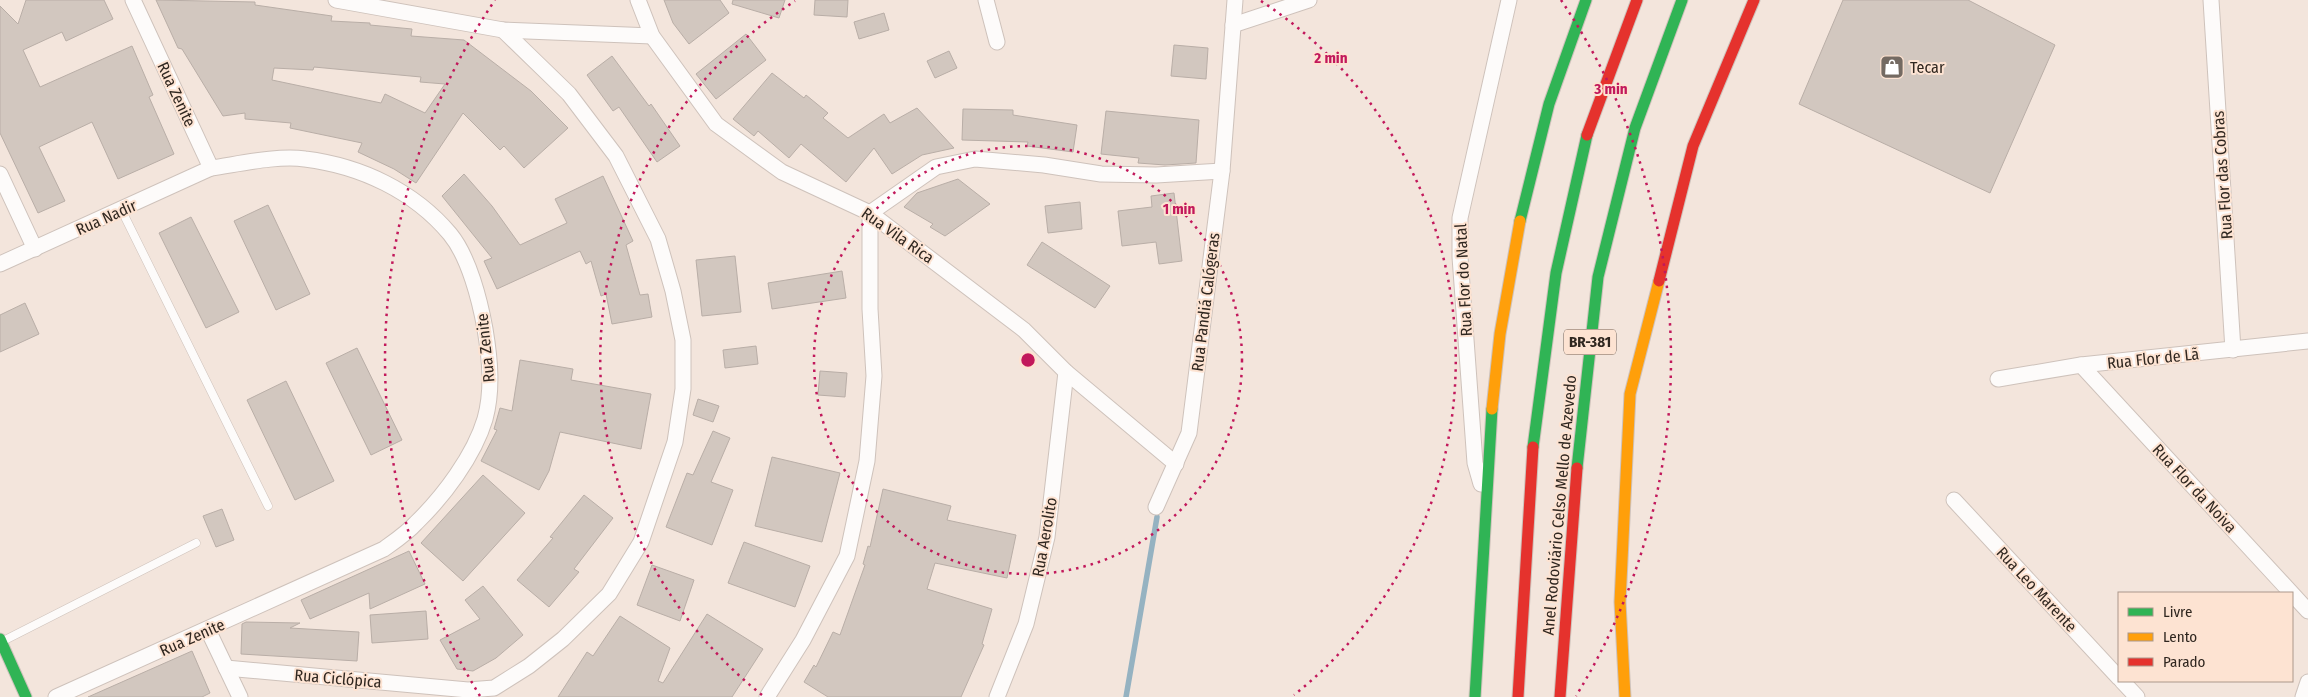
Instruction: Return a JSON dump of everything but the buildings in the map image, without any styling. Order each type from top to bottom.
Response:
[{"type":"main road","points":[[1475,697],[1486,504],[1497,364],[1509,274],[1541,134],[1577,22],[1586,0]]},
{"type":"main road","name":"Anel Rodoviário Celso Mello de Azevedo","points":[[1518,697],[1534,436],[1556,273],[1588,131],[1637,0]]},
{"type":"main road","name":"Anel Rodoviário Celso Mello de Azevedo","points":[[1560,697],[1580,427],[1598,277],[1635,128],[1682,0]]},
{"type":"main road","points":[[1625,697],[1620,602],[1630,394],[1693,146],[1754,0]]},
{"type":"main road","points":[[0,640],[26,697]]},
{"type":"street","name":"Rua Zenite","points":[[56,697],[384,549],[416,524],[451,483],[476,441],[485,420],[491,376],[482,314],[475,285],[451,235],[408,195],[379,180],[344,167],[304,158],[256,161],[211,168],[133,0]]},
{"type":"street","points":[[336,0],[503,30],[652,36]]},
{"type":"street","name":"Rua Vila Rica","points":[[638,0],[652,36],[716,124],[782,172],[870,213],[1024,330],[1066,372],[1176,464]]},
{"type":"street","points":[[986,0],[997,42]]},
{"type":"street","name":"Rua Pandiá Calógeras","points":[[1156,507],[1189,433],[1222,171],[1235,0]]},
{"type":"street","points":[[1233,25],[1310,0]]},
{"type":"street","name":"Rua Flor do Natal","points":[[1486,504],[1475,463],[1460,257],[1460,218],[1482,114],[1509,8],[1509,0]]},
{"type":"street","name":"Rua Flor das Cobras","points":[[2211,0],[2233,350]]},
{"type":"street","name":"Rua Ciclópica","points":[[226,668],[473,694],[494,688],[529,666],[563,639],[609,594],[641,542],[675,442],[683,389],[683,340],[673,291],[658,239],[616,156],[569,94],[503,30]]},
{"type":"street","points":[[767,697],[804,640],[847,556],[867,462],[874,376],[870,309],[870,213],[936,167],[975,159],[1044,165],[1101,174],[1156,175],[1222,171]]},
{"type":"street","name":"Rua Nadir","points":[[0,264],[211,168]]},
{"type":"street","points":[[0,174],[35,249]]},
{"type":"street","name":"Rua Flor de Lã","points":[[1998,379],[2082,365],[2308,341]]},
{"type":"street","name":"Rua Flor da Noiva","points":[[2082,365],[2291,592]]},
{"type":"street","name":"Rua Aerolito","points":[[997,697],[1026,624],[1048,537],[1066,372]]},
{"type":"street","name":"Rua Leo Marente","points":[[1954,500],[2118,677]]},
{"type":"street","name":"Rua Flor da Noiva","points":[[2293,595],[2308,611]]},
{"type":"street","points":[[208,630],[240,697]]},
{"type":"street","name":"Rua Leo Marente","points":[[2123,682],[2137,697]]},
{"type":"street","points":[[2303,697],[2308,682]]},
{"type":"lane","points":[[122,209],[268,506]]},
{"type":"lane","points":[[0,640],[196,544]]},
{"type":"waterway","points":[[1126,697],[1157,517]]},
{"type":"traffic: fast","points":[[1520,221],[1549,104],[1586,0]]},
{"type":"traffic: fast","points":[[1577,468],[1598,277],[1635,128],[1682,0]]},
{"type":"traffic: fast","points":[[1533,447],[1556,273],[1587,135]]},
{"type":"traffic: fast","points":[[1475,697],[1492,409]]},
{"type":"traffic: fast","points":[[0,639],[26,697]]},
{"type":"traffic: slow","points":[[1492,409],[1500,334],[1520,221]]},
{"type":"traffic: slow","points":[[1625,697],[1620,602],[1630,394],[1659,281]]},
{"type":"traffic: jam","points":[[1587,135],[1637,0]]},
{"type":"traffic: jam","points":[[1659,281],[1693,146],[1754,0]]},
{"type":"traffic: jam","points":[[1518,697],[1533,447]]},
{"type":"traffic: jam","points":[[1560,697],[1577,468]]},
{"type":"place","name":"Tecar","points":[[1892,67]]}]
